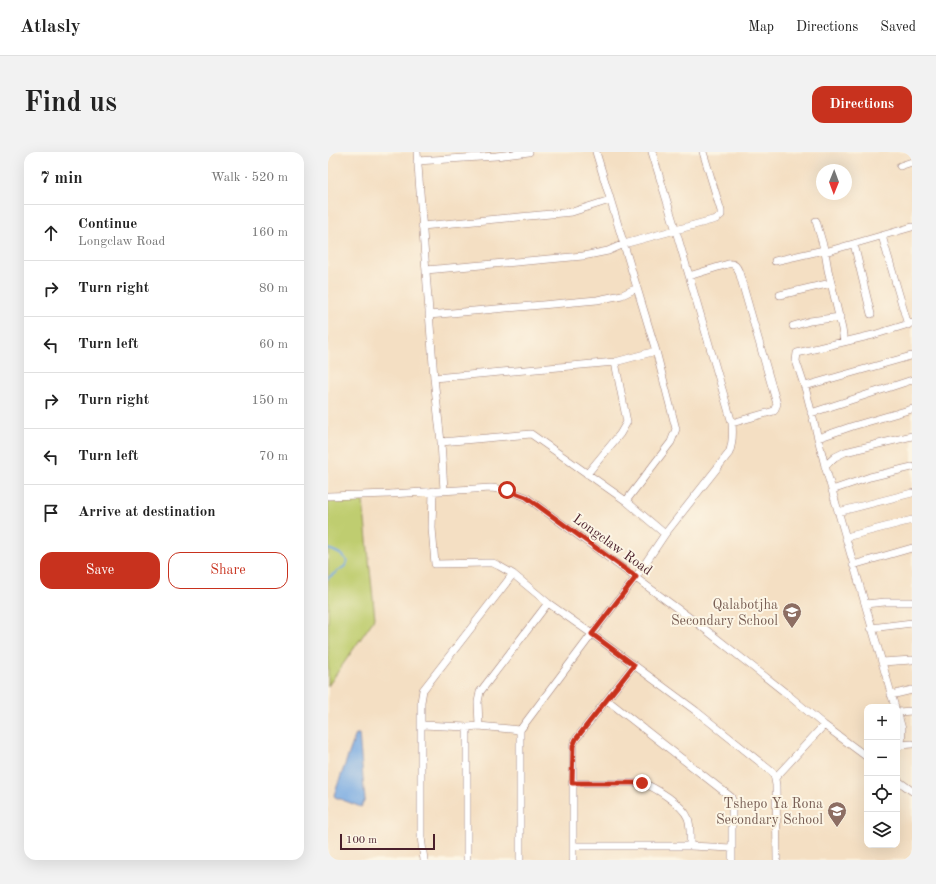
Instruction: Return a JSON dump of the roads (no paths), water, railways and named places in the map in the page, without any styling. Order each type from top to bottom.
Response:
[{"type":"street","points":[[416,152],[434,378],[441,442],[439,491],[432,528],[435,564],[493,564],[513,574],[548,603],[696,711],[771,771],[775,778],[776,785],[777,860]]},
{"type":"street","points":[[417,162],[529,152]]},
{"type":"street","points":[[596,152],[656,351],[675,423],[675,433],[671,442],[626,501]]},
{"type":"street","points":[[520,860],[520,730],[636,577],[665,534],[729,453],[732,446],[732,423],[652,152]]},
{"type":"street","points":[[426,270],[584,256],[608,251],[624,244],[716,219],[721,215],[703,152]]},
{"type":"street","points":[[900,166],[912,162]]},
{"type":"street","points":[[422,226],[572,212],[610,200]]},
{"type":"street","points":[[816,220],[840,316],[844,342]]},
{"type":"street","points":[[775,262],[854,244],[912,227]]},
{"type":"street","points":[[882,236],[910,324],[873,335],[797,353],[796,361],[805,386],[825,466],[895,704]]},
{"type":"street","points":[[854,244],[871,314]]},
{"type":"street","points":[[689,276],[728,264],[733,264],[736,266],[739,272],[777,404],[774,411],[732,423]]},
{"type":"street","points":[[780,295],[831,283]]},
{"type":"street","points":[[429,315],[596,300],[622,295],[637,288]]},
{"type":"street","points":[[793,326],[840,316]]},
{"type":"street","points":[[434,378],[615,362],[656,351]]},
{"type":"street","points":[[805,386],[911,356]]},
{"type":"street","points":[[587,474],[620,434],[627,422],[615,362]]},
{"type":"street","points":[[811,413],[912,380]]},
{"type":"street","points":[[818,438],[853,426],[912,410]]},
{"type":"street","points":[[441,442],[531,434],[626,501],[665,534]]},
{"type":"street","points":[[825,466],[835,456],[845,452],[912,436]]},
{"type":"street","points":[[832,490],[870,477],[912,468]]},
{"type":"street","name":"Longclaw Road","points":[[328,496],[491,488],[507,490],[526,497],[636,577],[864,755]]},
{"type":"street","points":[[838,512],[912,493]]},
{"type":"street","points":[[846,537],[912,520]]},
{"type":"street","points":[[853,565],[912,548]]},
{"type":"street","points":[[424,860],[421,837],[421,702],[423,690],[513,574]]},
{"type":"street","points":[[865,604],[912,602]]},
{"type":"street","points":[[479,726],[478,702],[480,692],[548,603]]},
{"type":"street","points":[[872,628],[912,623]]},
{"type":"street","points":[[882,662],[912,660]]},
{"type":"street","points":[[573,860],[573,746],[576,739],[634,665]]},
{"type":"street","points":[[891,695],[912,690]]},
{"type":"street","points":[[607,700],[731,797],[732,860]]},
{"type":"street","points":[[900,710],[912,711]]},
{"type":"street","points":[[900,721],[902,729],[900,741]]},
{"type":"street","points":[[422,725],[467,727],[479,726],[520,730]]},
{"type":"street","points":[[775,778],[824,725]]},
{"type":"street","points":[[467,727],[467,860]]},
{"type":"street","points":[[900,747],[912,744]]},
{"type":"street","points":[[900,782],[912,791]]},
{"type":"street","points":[[572,783],[642,783],[653,787],[677,805],[686,814],[689,823],[690,846]]},
{"type":"street","points":[[573,846],[690,846],[732,848]]},
{"type":"water","points":[[356,734],[359,734],[365,800],[361,807],[335,797],[334,795]]},
{"type":"waterway","points":[[328,549],[342,555],[347,562],[345,566],[328,578]]},
{"type":"place","name":"Qalabotjha Secondary School","points":[[792,629]]},
{"type":"place","name":"Tshepo Ya Rona Secondary School","points":[[837,828]]}]
